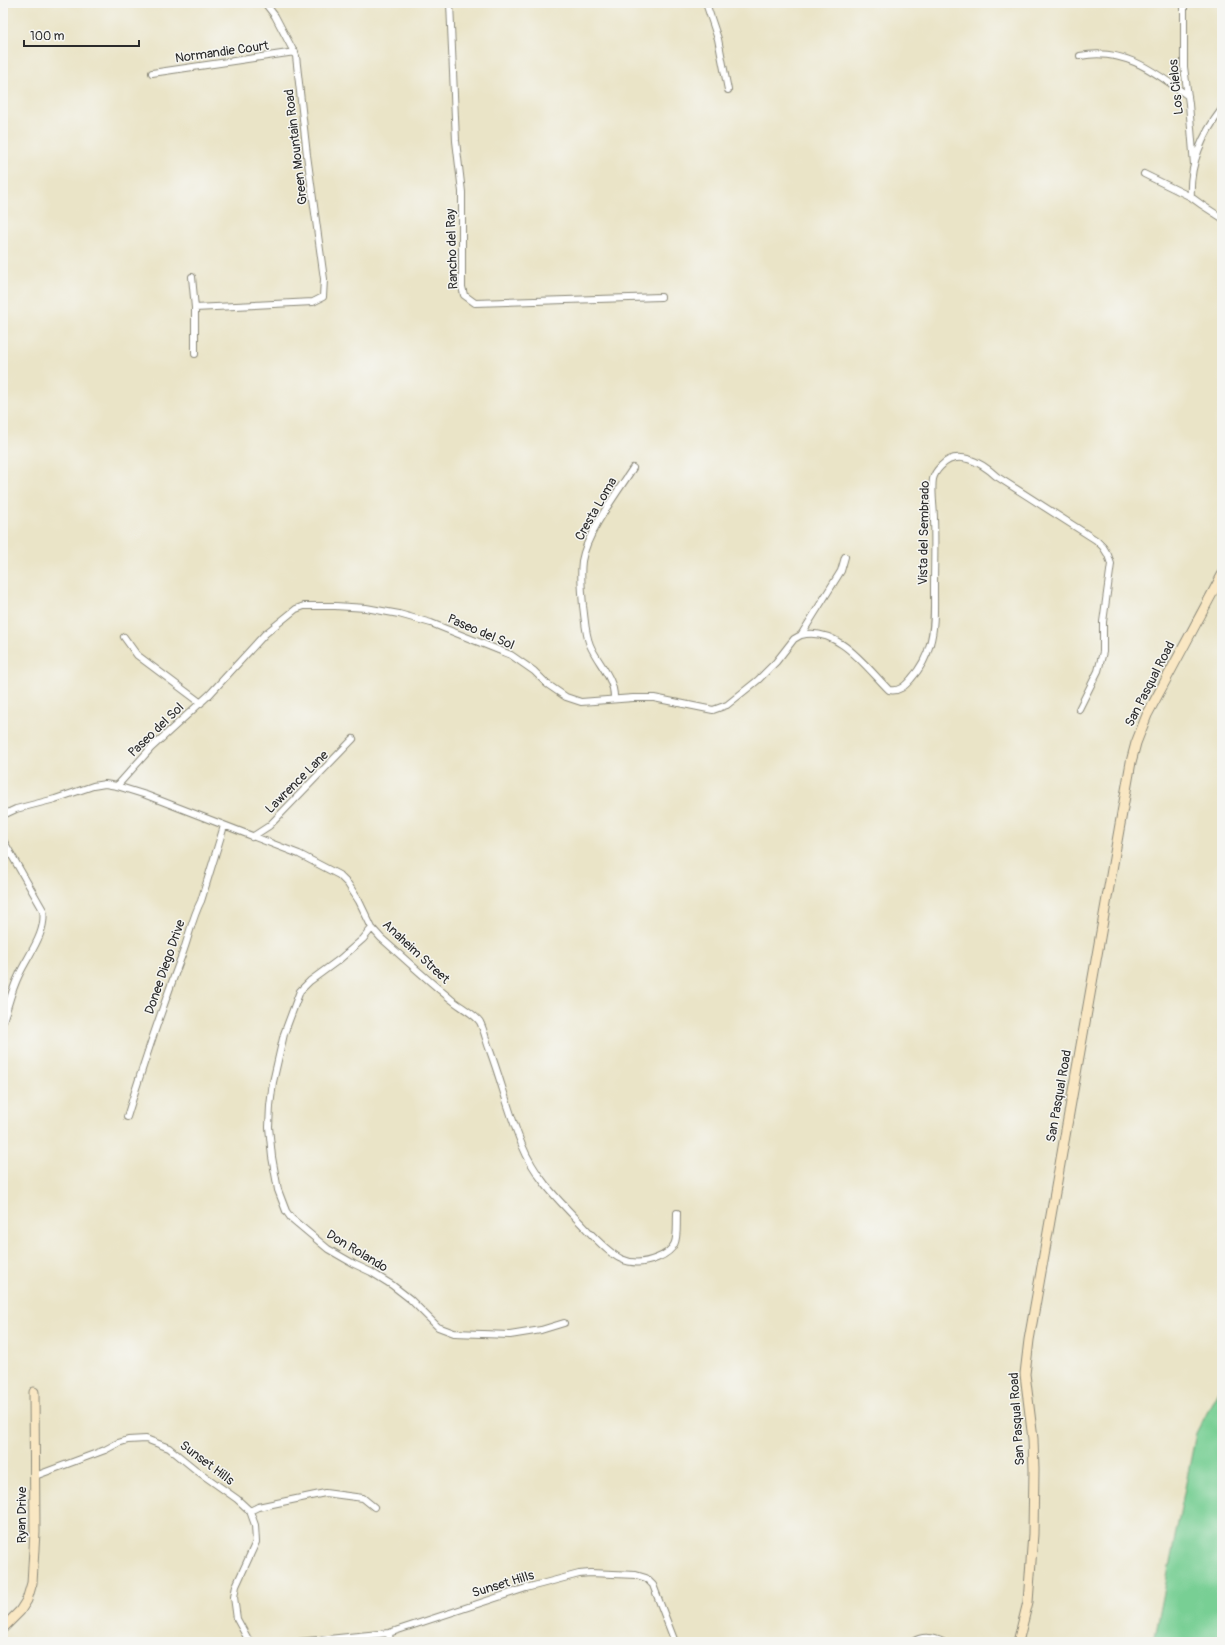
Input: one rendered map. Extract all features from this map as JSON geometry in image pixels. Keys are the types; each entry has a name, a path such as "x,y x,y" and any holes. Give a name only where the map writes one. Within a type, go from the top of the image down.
{"main road":[{"name":"San Pasqual Road","path":"1018,1642 1028,1602 1033,1534 1034,1470 1025,1374 1029,1340 1131,762 1136,743 1147,715 1222,575"},
{"name":"Ryan Drive","path":"3,1628 20,1611 28,1600 32,1583 36,1532 34,1392"}],"street":[{"name":"Green Mountain Road","path":"195,308 313,302 323,296 324,279 307,155 296,56 275,16 265,3"},
{"name":"Rancho del Ray","path":"450,3 456,141 462,192 462,287 464,295 475,303 662,297"},
{"path":"706,3 718,39 728,90"},
{"name":"Los Cielos","path":"1184,8 1184,67 1194,165"},
{"name":"Normandie Court","path":"152,73 294,52"},
{"path":"1080,56 1100,54 1133,61 1154,71 1188,96"},
{"path":"1191,197 1190,182 1194,165 1202,143 1222,108"},
{"path":"1144,174 1191,197 1222,218"},
{"path":"192,277 195,308 195,354"},
{"name":"Vista del Sembrado","path":"801,636 809,633 819,634 839,642 848,648 889,690 893,691 902,689 923,663 930,644 934,623 933,480 938,468 946,460 955,457 966,458 984,466 996,476 1096,540 1104,547 1108,555 1111,564 1103,622 1103,652 1098,671 1078,709"},
{"name":"Cresta Loma","path":"614,699 612,682 596,658 589,644 586,632 581,586 582,561 588,539 633,468"},
{"name":"Paseo del Sol","path":"117,786 152,748 201,703 265,634 296,609 304,606 366,608 399,614 431,623 511,655 534,671 547,684 566,696 581,702 654,698 713,710 727,705 758,680 776,662 794,639 801,636 841,571 845,557"},
{"path":"124,637 137,655 201,703"},
{"name":"Lawrence Lane","path":"252,837 269,826 353,739"},
{"name":"Anaheim Street","path":"3,815 16,809 55,799 93,786 105,784 117,786 146,795 299,854 339,876 348,884 359,901 372,928 381,938 439,989 480,1021 500,1077 508,1107 519,1138 531,1164 542,1182 602,1246 620,1259 627,1262 636,1263 653,1260 668,1253 676,1242 677,1213"},
{"name":"Donee Diego Drive","path":"127,1116 166,996 183,953 195,911 201,900 224,826"},
{"path":"3,840 43,910 45,919 34,946 18,975 3,1022"},
{"name":"Don Rolando","path":"372,928 363,939 340,959 310,980 300,991 284,1034 270,1106 269,1127 272,1157 278,1190 286,1211 291,1218 328,1249 392,1285 410,1299 438,1327 454,1333 510,1335 541,1330 564,1323"},
{"name":"Sunset Hills","path":"35,1476 105,1450 118,1443 128,1440 146,1439 169,1448 196,1470 237,1499 250,1511"},
{"path":"253,1642 249,1641 237,1619 234,1597 236,1586 256,1542 255,1525 250,1511 258,1507 325,1493 363,1498 374,1507"},
{"name":"Sunset Hills","path":"298,1642 389,1633 526,1588 579,1574 590,1573 646,1578 653,1585 675,1642"},
{"path":"389,1633 390,1642"},
{"path":"912,1642 923,1638 938,1639 943,1642"}],"green space":[{"path":"1222,1383 1222,1642 1154,1642 1196,1433"}]}
